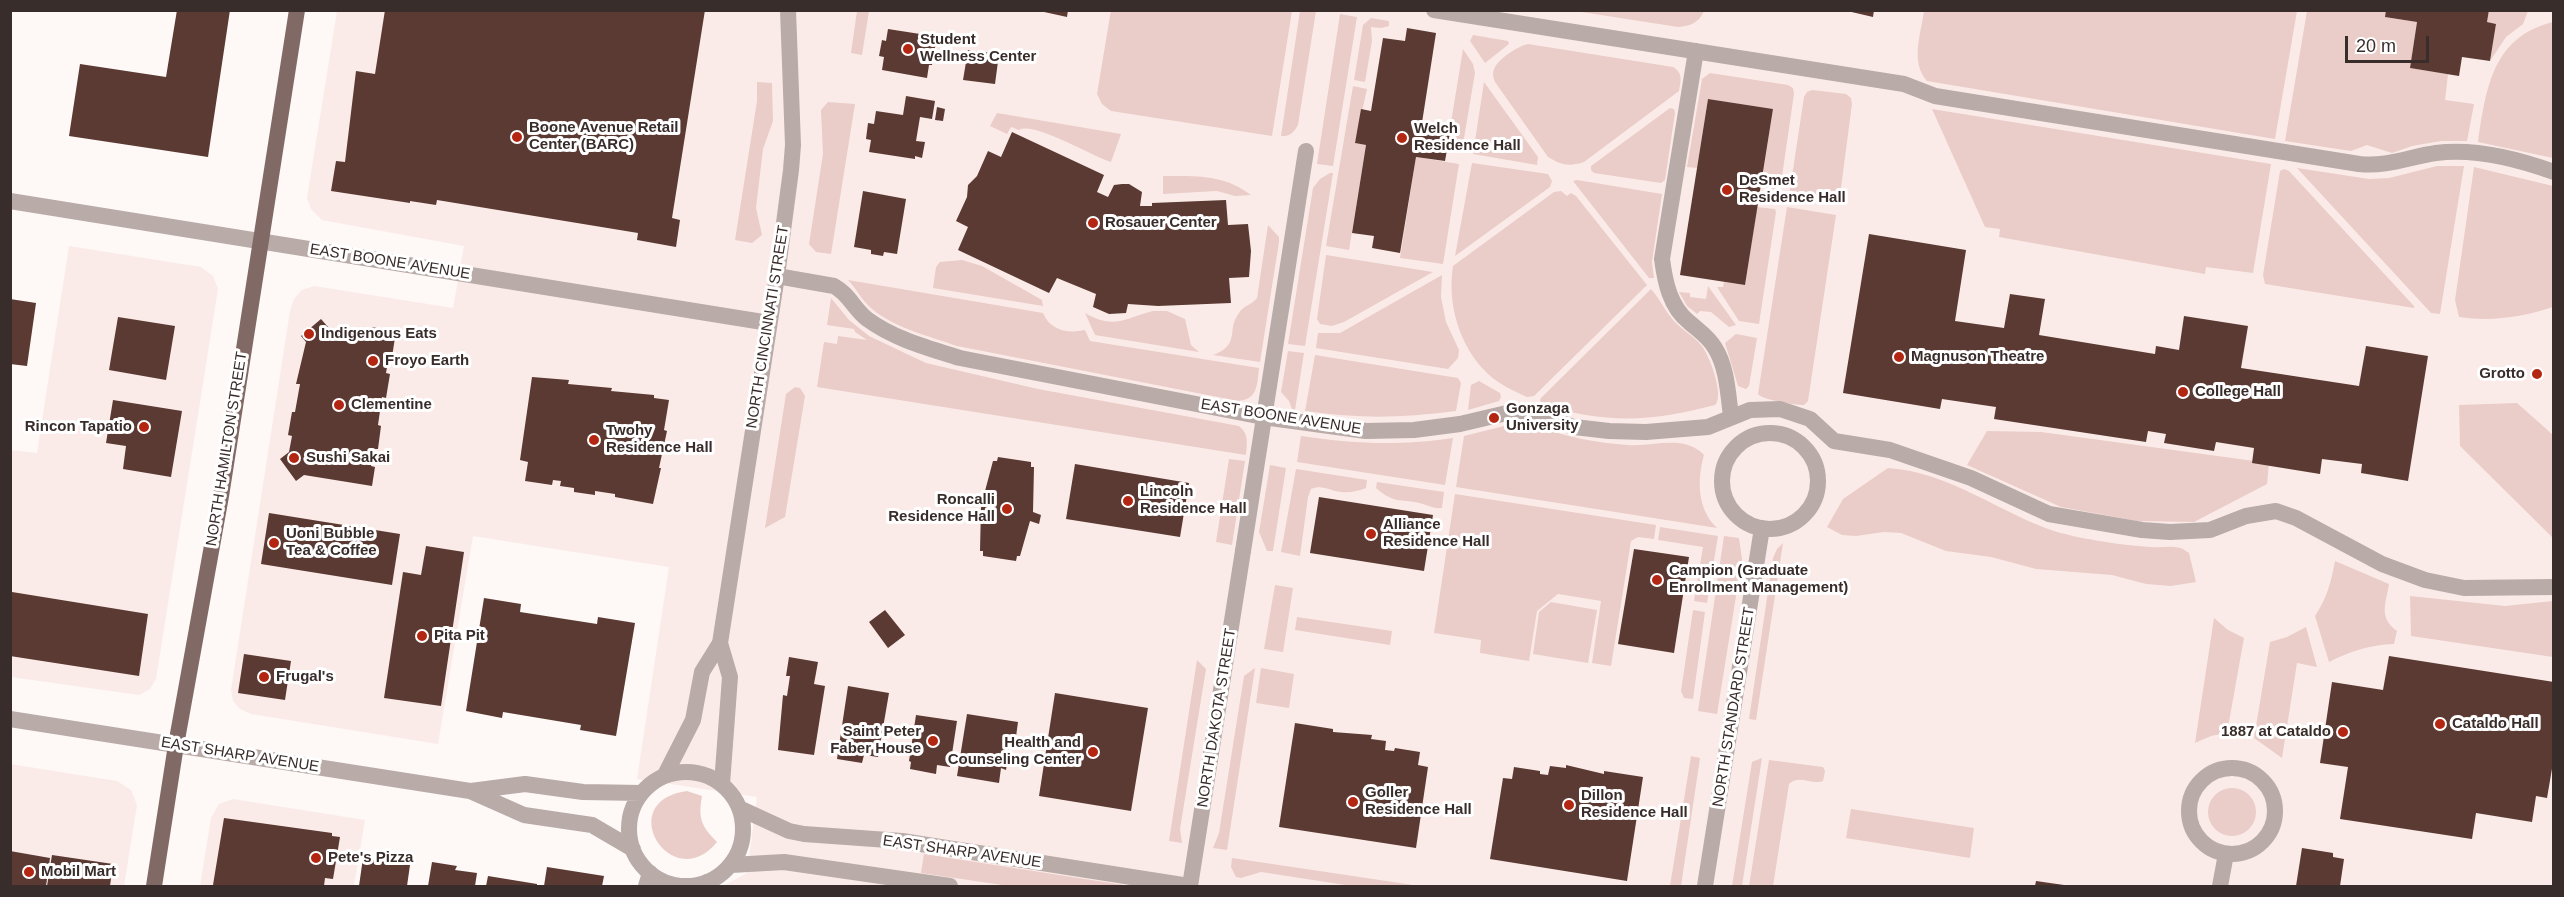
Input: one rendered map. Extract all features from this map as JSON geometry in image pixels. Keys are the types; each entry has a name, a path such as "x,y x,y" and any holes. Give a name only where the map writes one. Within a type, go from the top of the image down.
{"main road":[{"name":"NORTH HAMILTON STREET","path":"154,886 176,745 221,496 297,10"}],"street":[{"name":"NORTH CINCINNATI STREET","path":"665,775 693,720 702,672 720,643 777,276 793,145 788,10"},
{"path":"1445,11 1904,84 1935,96 2359,164 2389,165 2414,157 2439,153 2471,153 2553,172"},
{"path":"1696,51 1662,259 1665,281 1676,309 1687,321 1707,336 1716,349 1724,371 1731,416"},
{"name":"NORTH DAKOTA STREET","path":"1190,886 1306,151"},
{"name":"EAST BOONE AVENUE","path":"10,201 769,323"},
{"name":"EAST BOONE AVENUE","path":"777,276 834,286 843,290 866,318 878,326 911,342 960,358 1263,417 1340,428 1414,430 1460,424 1511,412 1522,412 1574,427 1646,432 1708,427 1750,410 1780,409 1810,419 1834,441 1890,450 1971,478 2049,514 2142,531 2170,532 2210,530 2246,516 2277,511 2296,518 2382,564 2425,580 2464,588 2553,586"},
{"path":"1766,433 1782,434 1796,441 1808,452 1815,467 1818,483 1814,499 1806,512 1793,523 1778,528 1762,528 1747,523 1735,514 1726,501 1722,486 1723,471 1728,457 1738,445 1751,437 1766,433"},
{"name":"NORTH STANDARD STREET","path":"1706,886 1762,528"},
{"name":"NORTH CINCINNATI STREET","path":"720,643 730,677 722,784"},
{"name":"EAST SHARP AVENUE","path":"10,719 470,791 524,815 592,825 633,849"},
{"path":"2238,767 2251,772 2266,784 2275,803 2275,817 2271,830 2263,841 2252,849 2226,854 2213,850 2193,831 2188,805 2192,791 2200,780 2211,772 2238,767"},
{"path":"680,772 694,772 722,784 732,795 739,808 743,823 738,852 731,865 705,884 677,885 648,880 629,835 629,820 633,806 641,793 665,775 680,772"},
{"name":"EAST SHARP AVENUE","path":"470,791 525,784 583,792 641,793"},
{"name":"EAST SHARP AVENUE","path":"739,808 789,831 804,834 902,841 1190,886"},
{"path":"2220,886 2226,854"},
{"path":"731,865 784,862 950,886"}],"shaded area":[{"path":"1111,10 1292,11 1272,136 1111,111 1102,104 1097,94"},
{"path":"1704,10 1694,23 1678,27 1575,11"},
{"name":"Gonzaga University","path":"337,11 2553,11 2553,886 723,886 747,873 757,797 637,779 669,567 473,536 438,744 251,714 240,709 233,701 231,690 290,311 294,299 302,290 314,286 453,308 464,246 322,220 311,209 307,198"},
{"path":"857,11 869,11 862,55 851,53"},
{"path":"1300,11 1316,11 1298,125 1287,136 1281,136"},
{"path":"1924,11 2297,11 2275,139 1927,81 1919,65 1918,57"},
{"path":"2307,11 2386,11 2385,17 2417,22 2410,68 2448,74 2445,100 2474,104 2467,141 2441,141 2412,146 2392,153 2367,145 2351,151 2285,141"},
{"path":"2489,11 2528,11 2523,24 2506,37 2490,61 2496,24 2487,22"},
{"path":"1340,14 1357,17 1333,166 1317,164"},
{"path":"1371,18 1389,21 1389,26 1371,27 1372,41 1365,82 1354,80 1363,25"},
{"path":"2553,22 2553,158 2478,142 2489,85 2505,53 2517,40 2533,29"},
{"path":"1473,35 1508,41 1509,44 1485,63 1470,41"},
{"path":"1528,44 1673,67 1680,74 1679,91 1584,162 1569,165 1561,163 1548,157 1495,82 1493,73 1497,64 1514,50"},
{"path":"1463,49 1473,64 1475,73 1462,150 1447,147"},
{"path":"1710,73 1788,85 1793,88 1780,190 1761,187 1773,109 1708,99 1697,168 1687,167 1702,79"},
{"path":"757,82 772,83 773,121 763,149 756,208 762,235 752,243 735,240 757,101"},
{"path":"1484,82 1538,157 1537,165 1473,154"},
{"path":"1353,86 1367,89 1355,143 1366,145 1349,250 1326,246"},
{"path":"1812,90 1846,94 1851,98 1839,203 1789,196 1804,97"},
{"path":"828,102 855,104 831,254 816,252 809,244 823,154 821,110"},
{"path":"1670,108 1674,109 1675,113 1665,180 1661,183 1594,173 1591,170 1591,166"},
{"path":"1932,109 2271,164 2253,273 2206,267 2205,274 1999,237 2000,229 1985,227"},
{"path":"997,113 1121,134 1111,162 1037,130 1019,130 1011,127 1007,134 990,126"},
{"path":"1416,157 1459,164 1443,264 1400,258"},
{"path":"1472,163 1548,174 1552,181 1550,187 1455,256"},
{"path":"2437,166 2464,166 2440,314 2431,313 2297,168 2369,179 2389,178"},
{"path":"2474,167 2553,186 2553,307 2507,318 2459,317 2455,300"},
{"path":"2284,169 2289,171 2414,308 2265,284 2263,275 2280,171"},
{"path":"1333,173 1305,346 1288,344 1313,188 1320,179"},
{"path":"1163,176 1198,176 1220,180 1241,188 1251,195 1235,196 1217,191 1163,194"},
{"path":"1573,181 1662,194 1652,262 1654,278 1649,278"},
{"path":"1561,191 1567,196 1571,193 1576,196 1647,285 1534,396 1527,397 1491,377 1469,350 1462,337 1454,309 1453,266 1554,192"},
{"path":"1757,207 1775,209 1776,212 1759,324 1739,321 1717,287 1723,287 1724,282 1745,285"},
{"path":"1787,207 1836,215 1808,401 1804,405 1772,400 1758,394"},
{"path":"1268,225 1279,237 1279,242 1260,362 1213,355 1227,347 1232,337 1235,319 1243,308 1257,298"},
{"path":"69,246 201,267 213,276 218,289 156,679 150,689 139,695 11,677 10,450 37,453"},
{"path":"1326,255 1433,272 1344,322 1332,326 1320,324 1317,319"},
{"path":"962,260 982,266 1042,300 1043,306 933,288 936,267 940,262"},
{"path":"1442,275 1441,297 1446,322 1459,350 1458,358 1448,369 1316,348 1318,333 1340,333"},
{"path":"848,280 1043,313 1055,327 1066,331 1085,330 1090,341 1259,368 1257,385 1253,394 1245,400 1238,401 957,346 913,331 881,316 868,306"},
{"path":"1708,286 1736,325 1729,327 1711,312 1700,311 1697,314 1687,306 1679,292 1690,293 1690,297 1706,299"},
{"path":"1651,289 1673,320 1704,350 1717,384 1718,400 1715,405 1670,415 1607,418 1541,404 1540,399"},
{"path":"831,298 849,320 869,336 926,363 1038,389 1239,426 1246,436 1246,455 817,387 824,342 837,344 838,336 867,340 854,329 827,325"},
{"path":"1153,311 1167,311 1185,319 1191,345 1199,352 1095,335 1085,313 1112,322"},
{"path":"1736,334 1757,338 1749,386 1746,389 1738,386 1725,343"},
{"path":"1288,351 1304,353 1295,410 1281,392"},
{"path":"1315,355 1458,378 1461,383 1456,411 1381,417 1305,411"},
{"path":"1479,381 1500,393 1501,397 1499,401 1468,410 1471,385"},
{"path":"795,387 800,388 805,396 785,517 765,528 786,394"},
{"path":"2517,403 2553,435 2553,538 2460,446 2459,405"},
{"path":"1508,425 1536,428 1605,443 1638,445 1678,443 1696,449 1704,455 1700,474 1702,503 1710,520 1717,528 1456,487 1464,436"},
{"path":"1987,431 2041,432 2269,463 2267,484 2194,522 2137,521 2061,507 1967,465"},
{"path":"1301,436 1377,443 1453,438 1445,485 1297,462"},
{"path":"1229,459 1245,461 1232,545 1216,542"},
{"path":"1270,465 1286,468 1273,551 1267,551 1259,532"},
{"path":"1888,468 1932,477 2057,532 2117,544 2183,549 2189,553 2196,582 2171,586 2146,584 2112,575 2036,569 1991,557 1946,551 1901,533 1842,535 1827,527 1843,499"},
{"path":"1296,469 1367,480 1366,488 1348,492 1319,487 1311,489 1300,556 1281,552"},
{"path":"1377,482 1444,492 1442,508 1388,497 1376,488"},
{"path":"1455,494 1656,525 1654,539 1638,537 1631,541 1611,666 1592,663 1601,601 1558,594 1537,611 1529,661 1480,653 1481,640 1434,633"},
{"path":"1660,527 1718,536 1707,603 1694,601 1703,547 1658,540"},
{"path":"1724,536 1739,538 1742,559 1717,714 1698,711"},
{"path":"1783,543 1756,720 1749,719 1773,558"},
{"path":"2335,561 2389,584 2385,615 2387,621 2397,631 2394,644 2360,649 2329,662 2315,616 2328,590"},
{"path":"1275,585 1293,588 1283,652 1264,649"},
{"path":"2410,596 2505,606 2553,601 2553,657 2411,636"},
{"path":"1551,602 1597,610 1588,663 1533,654 1539,612"},
{"path":"1693,610 1705,612 1693,699 1684,698 1681,691"},
{"path":"1297,617 1392,631 1390,645 1295,630"},
{"path":"2214,618 2228,630 2244,638 2227,733 2211,736 2195,743"},
{"path":"2306,627 2317,667 2297,663 2282,758 2254,738 2270,642 2287,637"},
{"path":"1197,660 1206,669 1180,829 1182,843 1169,841"},
{"path":"1255,668 1227,850 1213,848 1219,833 1244,676"},
{"path":"1261,668 1294,674 1289,708 1256,703"},
{"path":"1691,756 1700,758 1681,886 1670,886"},
{"path":"1762,758 1742,886 1732,886 1752,762"},
{"path":"1769,760 1823,767 1825,771 1823,781 1797,780 1789,784 1773,886 1749,886"},
{"path":"10,764 117,781 131,790 137,805 124,886 11,886"},
{"path":"2227,788 2237,788 2249,795 2256,807 2256,817 2249,829 2237,836 2227,836 2212,825 2208,817 2208,807 2219,792"},
{"path":"687,791 702,796 700,810 702,821 717,842 700,856 683,859 668,853 657,841 652,826 654,811 665,798"},
{"path":"233,799 365,820 354,886 200,886 211,818 219,804"},
{"path":"1851,809 1974,828 1970,858 1846,838"},
{"path":"924,854 1130,886 1009,886 921,873"},
{"path":"1232,858 1420,886 1352,886 1261,872 1241,878 1236,877 1231,867"}],"building":[{"path":"177,10 230,10 208,157 69,136 80,64 166,77"},
{"name":"Boone Avenue Retail Center (BARC)","path":"385,10 705,10 672,218 680,220 676,247 637,240 638,233 437,200 436,205 410,201 410,203 331,191 336,161 345,162 356,71 375,74"},
{"path":"1035,10 1068,10 1067,17"},
{"path":"1843,10 1874,10 1873,17"},
{"path":"2386,10 2489,10 2487,22 2496,24 2490,61 2462,57 2459,76 2410,68 2417,22 2385,17"},
{"name":"Welch Residence Hall","path":"1407,28 1436,33 1421,129 1450,133 1445,161 1416,157 1400,253 1372,248 1374,236 1352,233 1366,145 1355,143 1361,109 1371,111 1383,38 1405,41"},
{"name":"Student Wellness Center","path":"888,29 933,36 932,41 936,42 927,78 882,70 884,57 879,56 882,40 886,41"},
{"path":"968,50 999,54 995,84 963,80"},
{"path":"906,96 935,101 932,119 920,117 916,141 925,142 922,158 869,152 871,140 866,139 868,123 874,124 876,111 903,115"},
{"name":"DeSmet Residence Hall","path":"1708,99 1773,109 1745,285 1680,275"},
{"path":"937,107 945,109 943,121 935,120"},
{"name":"Rosauer Center","path":"1012,132 1104,175 1097,192 1108,197 1114,185 1129,184 1142,192 1140,206 1152,206 1152,203 1226,200 1228,225 1248,224 1251,251 1249,277 1229,278 1231,303 1158,306 1128,304 1126,313 1109,314 1093,307 1096,294 1057,278 1049,293 958,250 968,227 956,221 967,197 968,185 977,176 988,151 1001,157"},
{"path":"863,191 906,199 897,254 884,252 883,256 871,254 871,250 854,247"},
{"name":"College Hall","path":"1869,234 1966,250 1955,321 2004,328 2010,294 2045,299 2039,335 2155,354 2156,346 2179,350 2184,316 2248,326 2241,368 2359,386 2366,346 2428,356 2408,481 2361,473 2362,464 2322,459 2320,474 2252,463 2254,448 2216,442 2214,451 2164,443 2166,434 2148,431 2146,442 1994,419 1996,407 1942,399 1940,409 1843,393"},
{"path":"10,299 36,303 27,366 10,364"},
{"path":"118,317 175,326 166,380 109,370"},
{"name":"Clementine","path":"321,319 328,327 370,334 371,327 396,331 392,357 389,356 386,373 390,374 386,398 382,397 378,425 381,426 378,449 374,449 371,466 375,467 372,486 304,475 296,481 280,459 289,452 292,436 288,435 292,412 295,412 300,384 296,384 306,342 301,336"},
{"name":"Twohy Residence Hall","path":"532,377 569,380 568,384 612,388 611,391 654,395 654,398 669,400 664,430 667,431 653,504 615,497 615,494 595,491 595,495 574,492 574,488 560,486 561,481 553,480 552,485 525,481 528,462 520,460"},
{"name":"Rincon Tapatio","path":"113,400 182,411 171,477 123,469 126,446 106,443"},
{"name":"Roncalli Residence Hall","path":"998,457 1031,462 1031,467 1034,467 1033,512 1041,515 1039,524 1030,521 1020,556 1017,556 1016,561 983,556 983,551 980,551 981,506 993,461 997,461"},
{"name":"Lincoln Residence Hall","path":"1075,464 1189,483 1180,537 1066,519"},
{"name":"Alliance Residence Hall","path":"1319,497 1433,515 1424,571 1310,553"},
{"path":"269,513 400,534 392,585 261,564"},
{"name":"Pita Pit","path":"426,546 464,552 441,706 384,698 403,572 421,575"},
{"name":"Campion (Graduate Enrollment Management)","path":"1634,549 1689,557 1674,653 1618,644"},
{"path":"12,592 148,614 139,676 10,656"},
{"path":"484,598 521,604 520,612 597,624 598,617 635,623 616,736 580,730 581,725 503,712 502,718 466,711"},
{"path":"885,610 905,635 888,648 869,622"},
{"name":"Frugal's","path":"244,654 291,661 285,700 238,693"},
{"name":"Cataldo Hall","path":"2389,656 2554,682 2554,757 2547,798 2536,796 2532,822 2476,813 2472,839 2340,819 2348,767 2320,763 2332,682 2383,690"},
{"path":"789,657 818,662 814,684 825,686 814,755 778,750 783,695 787,696 790,676 786,676"},
{"path":"848,686 889,693 878,757 864,755 862,763 837,759"},
{"name":"Health and Counseling Center","path":"1055,693 1148,708 1131,811 1039,796"},
{"path":"967,714 1018,722 1015,744 1010,743 1006,770 1001,768 999,783 957,776"},
{"name":"Saint Peter Faber House","path":"916,715 957,721 950,767 937,765 936,774 910,769 911,762 909,761"},
{"name":"Goller Residence Hall","path":"1295,723 1333,729 1333,732 1372,735 1371,739 1386,741 1385,750 1394,751 1395,748 1420,752 1418,765 1428,767 1416,848 1279,827"},
{"name":"Dillon Residence Hall","path":"1566,765 1604,774 1604,771 1643,777 1627,881 1490,859 1503,778 1512,779 1514,767 1540,771 1540,774 1548,775 1550,766 1566,768"},
{"path":"224,818 332,833 332,836 340,837 333,879 325,878 324,886 213,885"},
{"path":"2302,848 2333,853 2333,857 2344,859 2340,886 2296,886"},
{"name":"Mobil Mart","path":"10,851 50,858 46,886 10,886"},
{"path":"52,855 113,864 110,886 47,886"},
{"path":"363,858 410,865 407,886 359,886"},
{"path":"432,862 457,866 455,870 477,873 475,886 428,886"},
{"path":"547,867 604,876 602,886 544,886"},
{"path":"488,876 537,884 537,886 486,886"},
{"path":"2036,881 2064,885 2064,886 2035,886"}],"place":[{"name":"Student Wellness Center","path":"908,49"},
{"name":"Boone Avenue Retail Center (BARC)","path":"517,137"},
{"name":"Welch Residence Hall","path":"1402,138"},
{"name":"DeSmet Residence Hall","path":"1727,190"},
{"name":"Rosauer Center","path":"1093,223"},
{"name":"Indigenous Eats","path":"309,334"},
{"name":"Magnuson Theatre","path":"1899,357"},
{"name":"Froyo Earth","path":"373,361"},
{"name":"Grotto","path":"2537,374"},
{"name":"College Hall","path":"2183,392"},
{"name":"Clementine","path":"339,405"},
{"name":"Gonzaga University","path":"1494,418"},
{"name":"Rincon Tapatio","path":"144,427"},
{"name":"Twohy Residence Hall","path":"594,440"},
{"name":"Sushi Sakai","path":"294,458"},
{"name":"Lincoln Residence Hall","path":"1128,501"},
{"name":"Roncalli Residence Hall","path":"1007,509"},
{"name":"Alliance Residence Hall","path":"1371,534"},
{"name":"Uoni Bubble Tea & Coffee","path":"274,543"},
{"name":"Campion (Graduate Enrollment Management)","path":"1657,580"},
{"name":"Pita Pit","path":"422,636"},
{"name":"Frugal's","path":"264,677"},
{"name":"Cataldo Hall","path":"2440,724"},
{"name":"1887 at Cataldo","path":"2343,732"},
{"name":"Saint Peter Faber House","path":"933,741"},
{"name":"Health and Counseling Center","path":"1093,752"},
{"name":"Goller Residence Hall","path":"1353,802"},
{"name":"Dillon Residence Hall","path":"1569,805"},
{"name":"Pete's Pizza","path":"316,858"},
{"name":"Mobil Mart","path":"29,872"}]}
